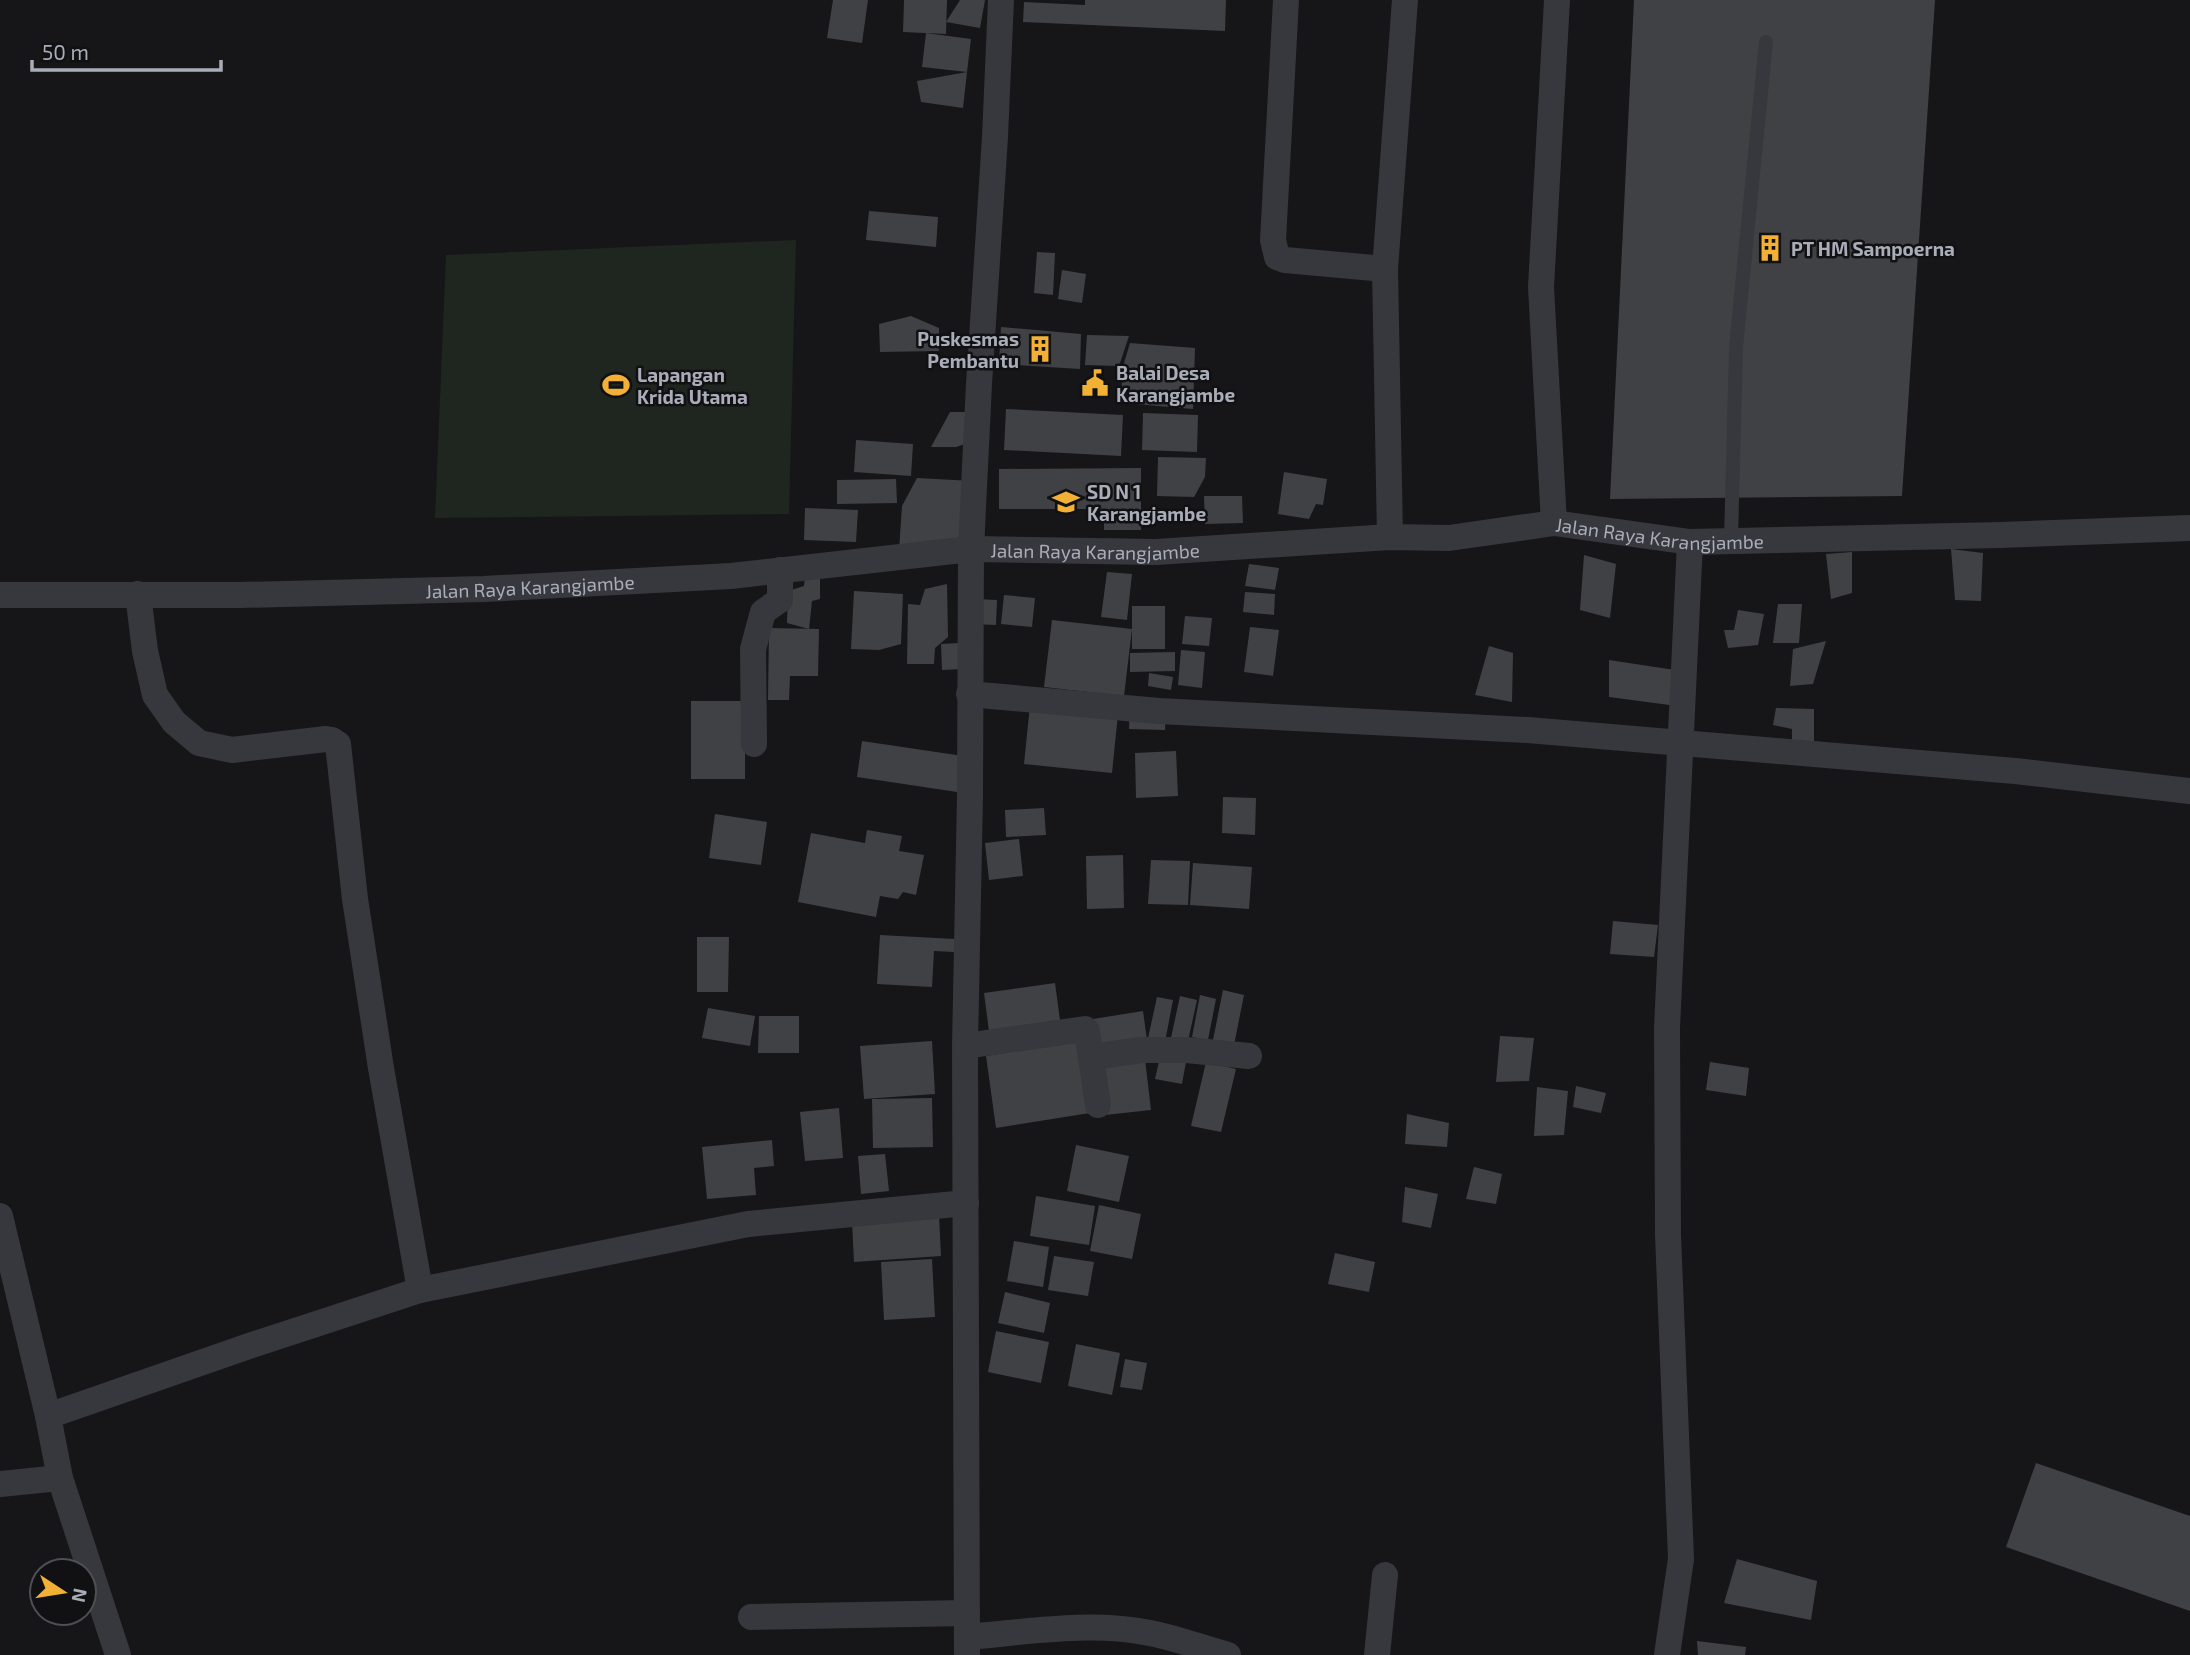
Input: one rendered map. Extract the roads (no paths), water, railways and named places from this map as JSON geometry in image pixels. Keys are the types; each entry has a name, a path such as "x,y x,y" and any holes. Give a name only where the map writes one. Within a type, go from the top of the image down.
{"street":[{"path":"967,1635 965,1046 971,550 1001,0"},
{"path":"1286,0 1274,251 1277,257 1285,260 1385,269"},
{"path":"1390,537 1385,269 1405,0"},
{"path":"1554,523 1541,287 1557,0"},
{"name":"Jalan Raya Karangjambe","path":"0,595 240,595 484,589 731,576 971,550 1156,552 1390,537 1449,538 1554,523 1690,541 2190,528"},
{"path":"1667,1655 1681,1559 1668,1236 1667,1028 1690,541"},
{"path":"754,744 753,649 763,612 780,600 780,570"},
{"path":"138,594 145,651 155,695 174,722 199,743 232,750 326,739 338,744 355,899 420,1290"},
{"path":"970,694 1159,711 1528,730 1682,742 2015,771 2190,791"},
{"path":"965,1046 1085,1029 1098,1105"},
{"path":"1091,1057 1153,1050 1249,1056"},
{"path":"48,1416 420,1290 748,1224 966,1203"},
{"path":"0,1216 48,1416 60,1478 118,1655"},
{"path":"0,1484 60,1478"},
{"path":"1377,1655 1385,1575"},
{"path":"751,1617 967,1635 1072,1628 1112,1629 1151,1633 1228,1655"}],"lane":[{"path":"1731,540 1736,347 1766,42"}],"place":[{"name":"PT HM Sampoerna","path":"1770,248"},
{"name":"Puskesmas Pembantu","path":"1040,349"},
{"name":"Balai Desa Karangjambe","path":"1095,383"},
{"name":"Lapangan Krida Utama","path":"616,385"},
{"name":"SD N 1 Karangjambe","path":"1066,502"}]}
